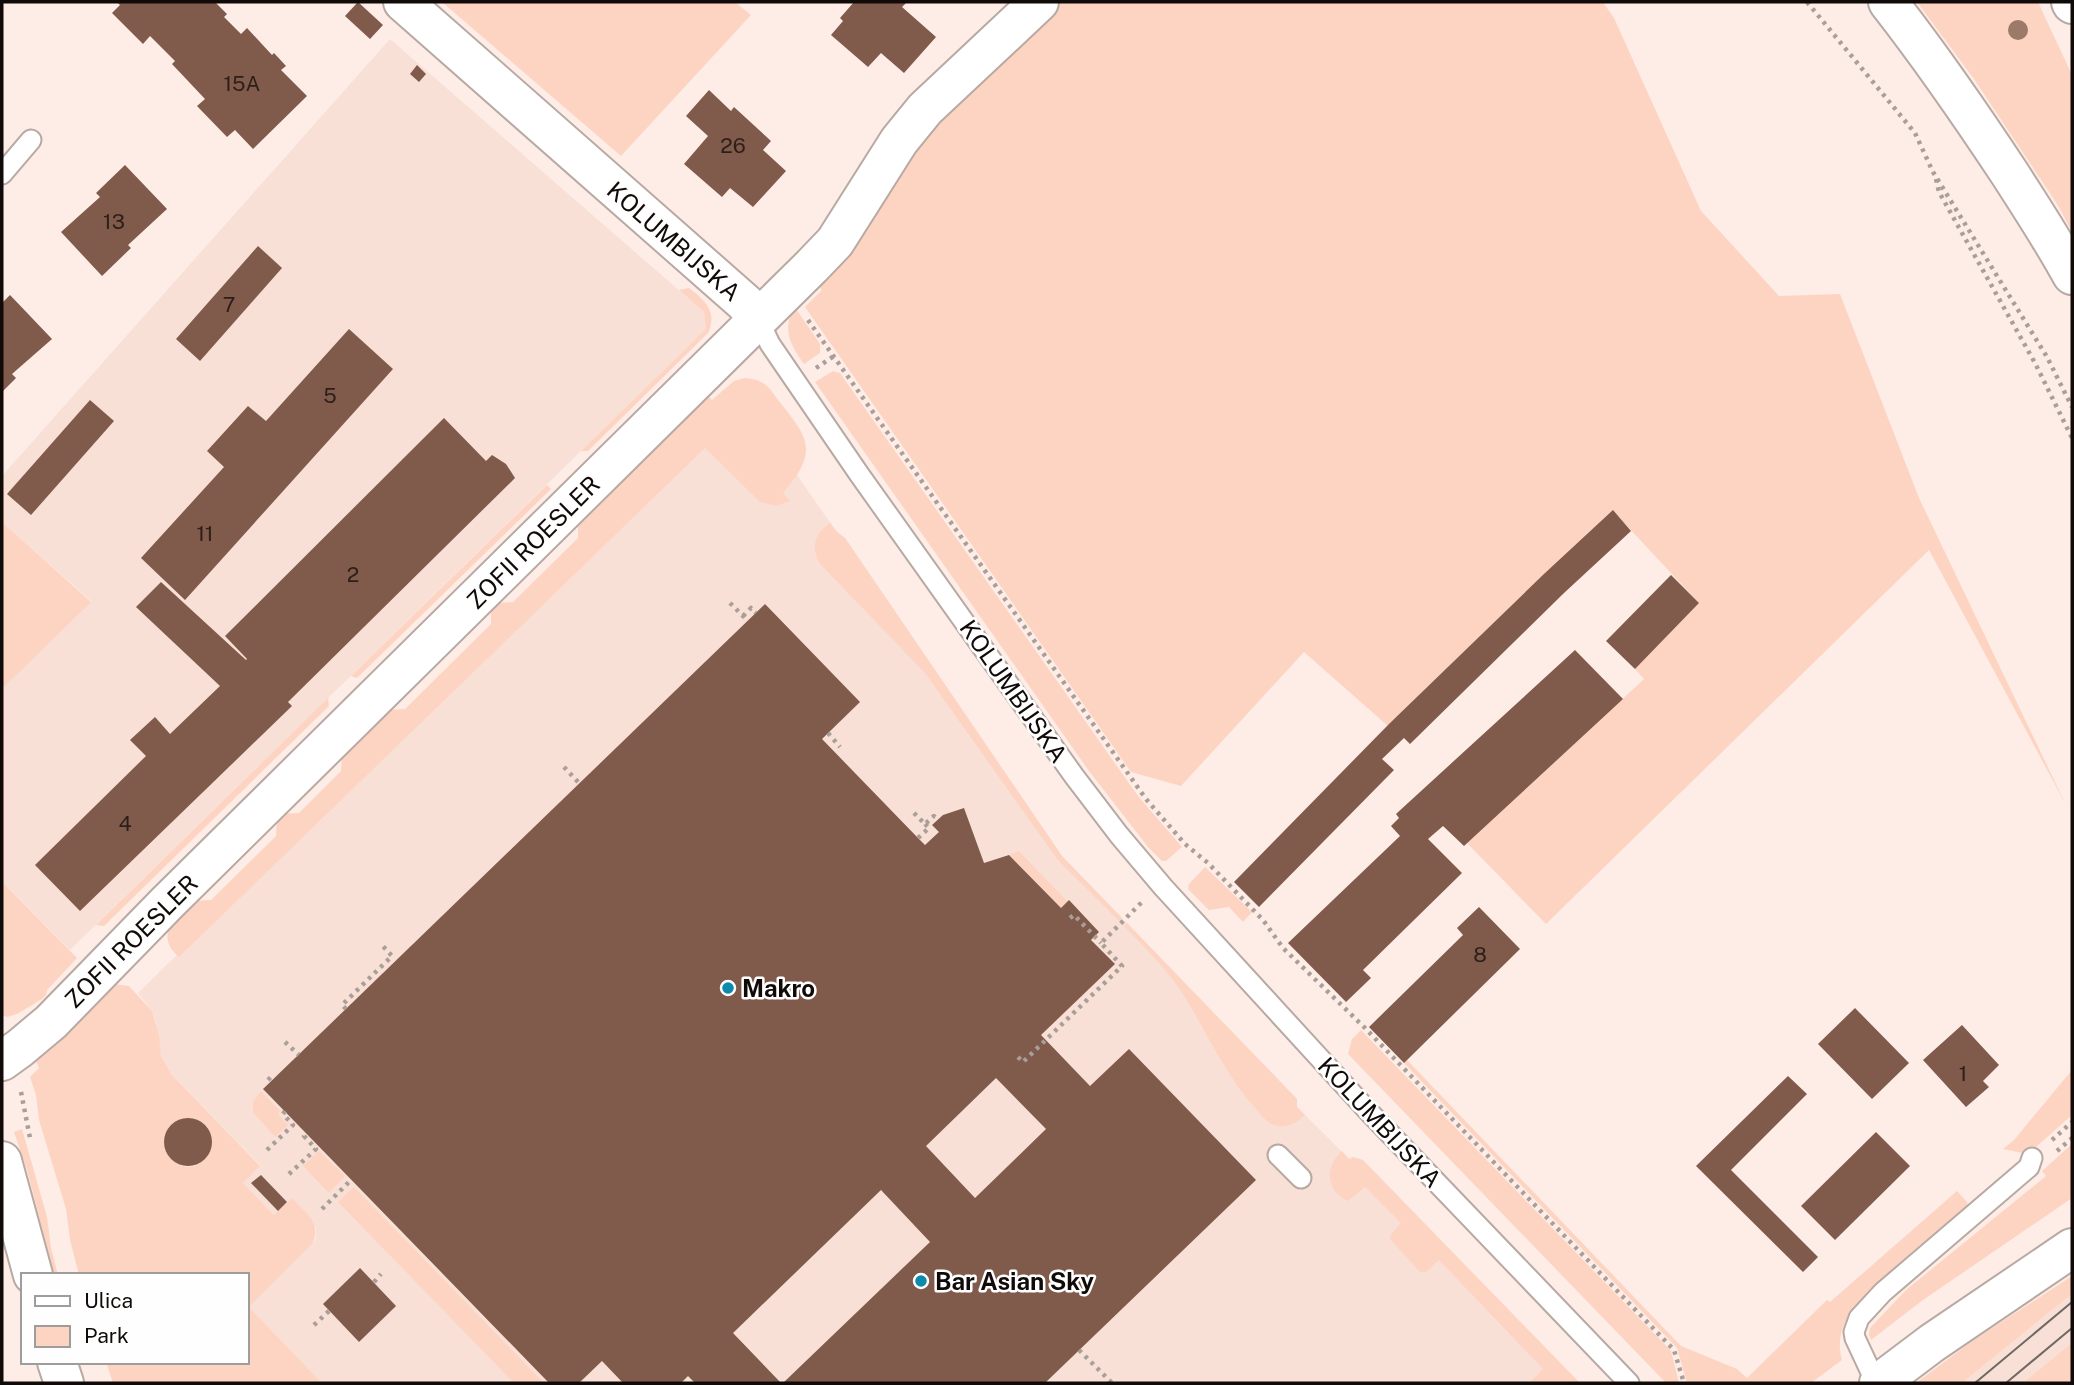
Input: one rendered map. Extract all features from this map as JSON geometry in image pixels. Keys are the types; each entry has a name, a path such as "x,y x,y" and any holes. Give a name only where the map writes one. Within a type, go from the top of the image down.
{"main road":[{"name":"KOLUMBIJSKA","path":"403,2 729,289 758,319"},
{"name":"ZOFII ROESLER","path":"2,1060 51,1022 835,243 900,141 925,109 1039,2"},
{"path":"1888,2 1980,128 2072,275"},
{"path":"2,1160 32,1273"},
{"path":"1878,1383 2072,1248"},
{"path":"58,1364 64,1383"}],"lane":[{"path":"2,174 31,140"},
{"name":"KOLUMBIJSKA","path":"758,319 770,344 859,474 1119,835 1163,887 1369,1112 1629,1383"},
{"path":"1278,1155 1301,1178"},
{"path":"1878,1383 1855,1338 1854,1332 1859,1318 1883,1292 2029,1167 2032,1158"}],"path":[{"path":"1807,2 1915,133 1933,172 2047,357 2072,407"},
{"path":"1933,172 1939,192 2035,363 2072,438"},
{"path":"787,291 1146,799 1185,844 1208,863 1263,920 1283,948 1364,1027 1674,1350 1684,1383"},
{"path":"730,603 748,621"},
{"path":"743,616 751,608 756,613"},
{"path":"828,733 841,747"},
{"path":"564,768 579,783"},
{"path":"914,813 929,828 918,838"},
{"path":"925,824 933,816 938,820"},
{"path":"1101,943 1145,899"},
{"path":"1018,1058 1023,1062 1122,966 1083,928 1074,915 1070,918"},
{"path":"346,1009 342,1005 394,958 380,943"},
{"path":"285,1042 299,1055"},
{"path":"267,1150 293,1125 283,1114 285,1111"},
{"path":"289,1174 316,1149 304,1136 306,1133"},
{"path":"322,1209 351,1180"},
{"path":"374,1282 382,1274"},
{"path":"314,1325 329,1311"},
{"path":"1079,1350 1112,1383"}],"shaded area":[{"path":"390,39 704,312 706,329 70,950 2,882 2,689 91,601 2,522 2,476"},
{"name":"Makro","path":"730,411 796,464 797,475 837,532 845,538 1062,856 1297,1099 1297,1107 1574,1383 322,1383 249,1307 312,1244 316,1238 316,1228 292,1198 274,1215 243,1183 260,1165 172,1075 161,1056 152,1011 138,993"},
{"path":"2072,1294 2072,1342 2023,1383 1962,1383"}],"green space":[{"path":"442,2 735,2 751,15 621,156"},
{"path":"1058,2 1603,2 1614,18 1701,211 1779,296 1840,294 1919,498 2065,803 1929,550 1546,924 1467,843 1644,679 1635,669 1699,603 1613,511 1388,726 1304,652 1181,786 1131,772 805,307 822,290 816,284 937,121"},
{"path":"1917,2 2038,2 2072,75 2072,232 2059,207 1974,79"},
{"path":"689,288 700,297 711,313 708,333 588,451 581,451 706,329 704,312 679,290"},
{"path":"794,306 820,344 820,353 804,364 789,337 790,314"},
{"path":"833,371 840,373 1138,796 1182,847 1166,861 1162,861 1148,847 1089,771 815,382"},
{"path":"745,378 759,381 770,389 804,439 806,450 803,463 783,493 790,501 776,506 760,502 705,448 179,957 168,942 168,935 174,921 186,907 192,901 211,900 276,836 279,814 299,813 341,771 342,752 385,710 405,709 491,624 493,603 513,602 578,538 578,519 705,393 712,400 734,381"},
{"path":"547,485 551,489 357,678 351,676"},
{"path":"2,522 91,602 2,689"},
{"path":"830,523 845,538 1062,856 1122,918 1119,921 1057,859 925,673 821,565 815,542 820,532"},
{"path":"328,698 329,706 104,926 96,925"},
{"path":"1019,851 1068,902 1061,908 1009,855"},
{"path":"1205,867 1252,912 1243,922 1229,907 1209,910 1188,889 1189,884"},
{"path":"2,882 77,958 42,999 7,1017 2,1015"},
{"path":"1127,923 1297,1099 1297,1107 1305,1115 1290,1125 1281,1126 1271,1124 1261,1115 1225,1067 1181,991 1161,965 1124,926"},
{"path":"113,984 129,986 152,1011 159,1035 161,1056 172,1075 260,1166 243,1183 274,1215 292,1198 314,1224 315,1237 312,1244 249,1307 322,1383 113,1383 107,1364 248,1364 248,1273 78,1273 66,1209 39,1120 36,1095 30,1077 39,1068 34,1057","holes":["182,1119 196,1120 206,1126 211,1145 208,1155 201,1162 192,1166 180,1165 170,1158 164,1144 166,1134 173,1125"]},
{"path":"1361,1030 1671,1351 1679,1383 1666,1383 1348,1054 1352,1039"},
{"path":"1407,1060 1681,1346 1737,1369 1747,1378 1827,1300 1830,1302 1957,1191 1967,1202 1969,1209 1915,1250 1855,1307 1842,1330 1842,1360 1811,1383 1687,1383 1677,1348 1404,1063"},
{"path":"2072,1070 2072,1115 2028,1154 2003,1149 2014,1140"},
{"path":"261,1091 280,1111 278,1114 288,1125 275,1137 253,1112 253,1102"},
{"path":"22,1129 47,1217 57,1273 53,1273 27,1170 14,1132"},
{"path":"2072,1144 2072,1198 1923,1300 1871,1340 1870,1328 1906,1290 2046,1176 2042,1171"},
{"path":"319,1151 345,1176 329,1193 303,1166"},
{"path":"1342,1151 1349,1159 1353,1157 1363,1160 1580,1383 1529,1383 1543,1369 1439,1260 1426,1272 1420,1272 1390,1239 1401,1223 1365,1187 1348,1201 1335,1192 1330,1171"},
{"path":"354,1187 544,1383 514,1383 338,1202"},
{"path":"2072,1276 2072,1294 1962,1383 1916,1383 1971,1342"},
{"path":"2072,1342 2072,1383 2023,1383 2070,1344"}],"building":[{"path":"117,2 215,2 227,14 224,17 241,34 247,28 272,55 274,53 286,66 281,70 307,96 253,149 235,130 227,137 197,106 205,99 172,64 175,61 150,36 143,44 112,13 120,5"},
{"path":"358,2 383,25 370,39 345,16"},
{"path":"854,2 907,2 902,7 936,37 904,73 881,53 868,67 831,35 843,21 840,18"},
{"path":"417,65 426,74 419,82 410,74"},
{"path":"709,90 731,111 734,107 771,141 763,150 786,171 753,207 730,188 722,197 684,164 708,136 686,116"},
{"path":"125,165 167,209 128,245 131,248 102,276 61,232 100,197 96,193"},
{"path":"258,246 282,268 200,361 176,339"},
{"path":"10,295 52,339 12,374 16,378 2,392 2,303"},
{"path":"349,329 393,369 185,600 141,558 224,467 207,451 248,406 266,421"},
{"path":"90,400 114,421 31,515 7,494"},
{"path":"444,418 486,461 492,455 506,464 515,478 288,702 292,706 80,911 35,865 146,756 130,740 155,717 170,734 220,686 136,607 161,582 246,660 225,636"},
{"path":"1613,510 1631,531 1410,744 1404,738 1382,759 1394,770 1259,907 1234,882 1389,724"},
{"path":"1671,575 1699,603 1635,669 1606,641"},
{"name":"Makro","path":"765,604 860,702 822,739 925,845 939,832 932,825 943,815 964,808 984,863 1009,855 1061,908 1069,900 1099,932 1091,940 1115,964 1041,1035 1090,1086 1129,1049 1256,1180 1045,1383 783,1383 930,1242 881,1190 733,1333 781,1383 695,1383 688,1376 681,1383 623,1383 602,1361 579,1383 549,1383 263,1089","holes":["996,1078 1046,1129 975,1198 926,1146"]},
{"path":"1575,650 1623,699 1464,846 1443,826 1428,839 1462,873 1363,970 1371,978 1346,1002 1288,943 1400,836 1391,826 1399,818 1396,814"},
{"path":"1479,907 1520,949 1404,1063 1369,1027 1463,935 1457,928"},
{"path":"1855,1008 1909,1063 1872,1099 1818,1044"},
{"path":"1962,1025 1999,1065 1983,1081 1989,1087 1966,1107 1923,1060"},
{"path":"1788,1076 1807,1094 1731,1170 1818,1257 1803,1272 1696,1166"},
{"path":"188,1118 205,1125 212,1142 205,1159 188,1166 171,1159 164,1142 171,1125"},
{"path":"1876,1132 1910,1166 1835,1240 1801,1206"},
{"path":"261,1175 287,1202 278,1211 251,1183"},
{"path":"360,1268 396,1306 359,1342 323,1304"}],"tram line":[{"path":"1975,1383 2072,1302"},
{"path":"2006,1383 2072,1328"}],"place":[{"name":"Makro","path":"728,988"},
{"name":"Bar Asian Sky","path":"921,1281"}]}
